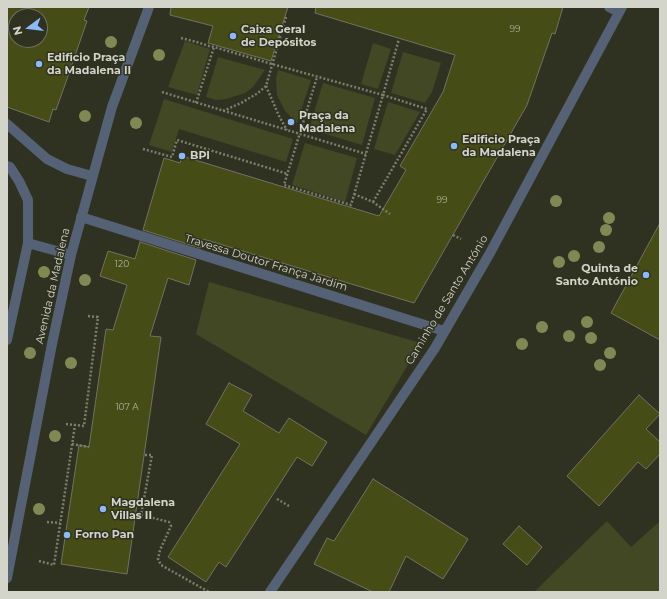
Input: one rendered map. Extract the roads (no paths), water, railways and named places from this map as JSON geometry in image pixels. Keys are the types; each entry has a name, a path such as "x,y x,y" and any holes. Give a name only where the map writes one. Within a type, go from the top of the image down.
{"street":[{"name":"Avenida da Madalena","path":"7,578 52,344 71,255 112,108 149,7"},
{"path":"609,7 620,10"},
{"name":"Caminho de Santo António","path":"270,592 422,367 444,331 490,253 620,10"},
{"path":"7,124 47,159 67,169 92,176"},
{"path":"7,166 10,167 20,181 28,200 28,243 7,340"},
{"name":"Travessa Doutor França Jardim","path":"81,217 444,331"},
{"path":"28,243 71,255"}],"place":[{"name":"Caixa Geral de Depósitos","path":"233,36"},
{"name":"Edificio Praça da Madalena II","path":"39,64"},
{"name":"Praça da Madalena","path":"291,122"},
{"name":"Edificio Praça da Madalena","path":"454,146"},
{"name":"BPI","path":"182,156"},
{"name":"Quinta de Santo António","path":"646,275"},
{"name":"Magdalena Villas II","path":"103,509"},
{"name":"Forno Pan","path":"67,535"}]}
